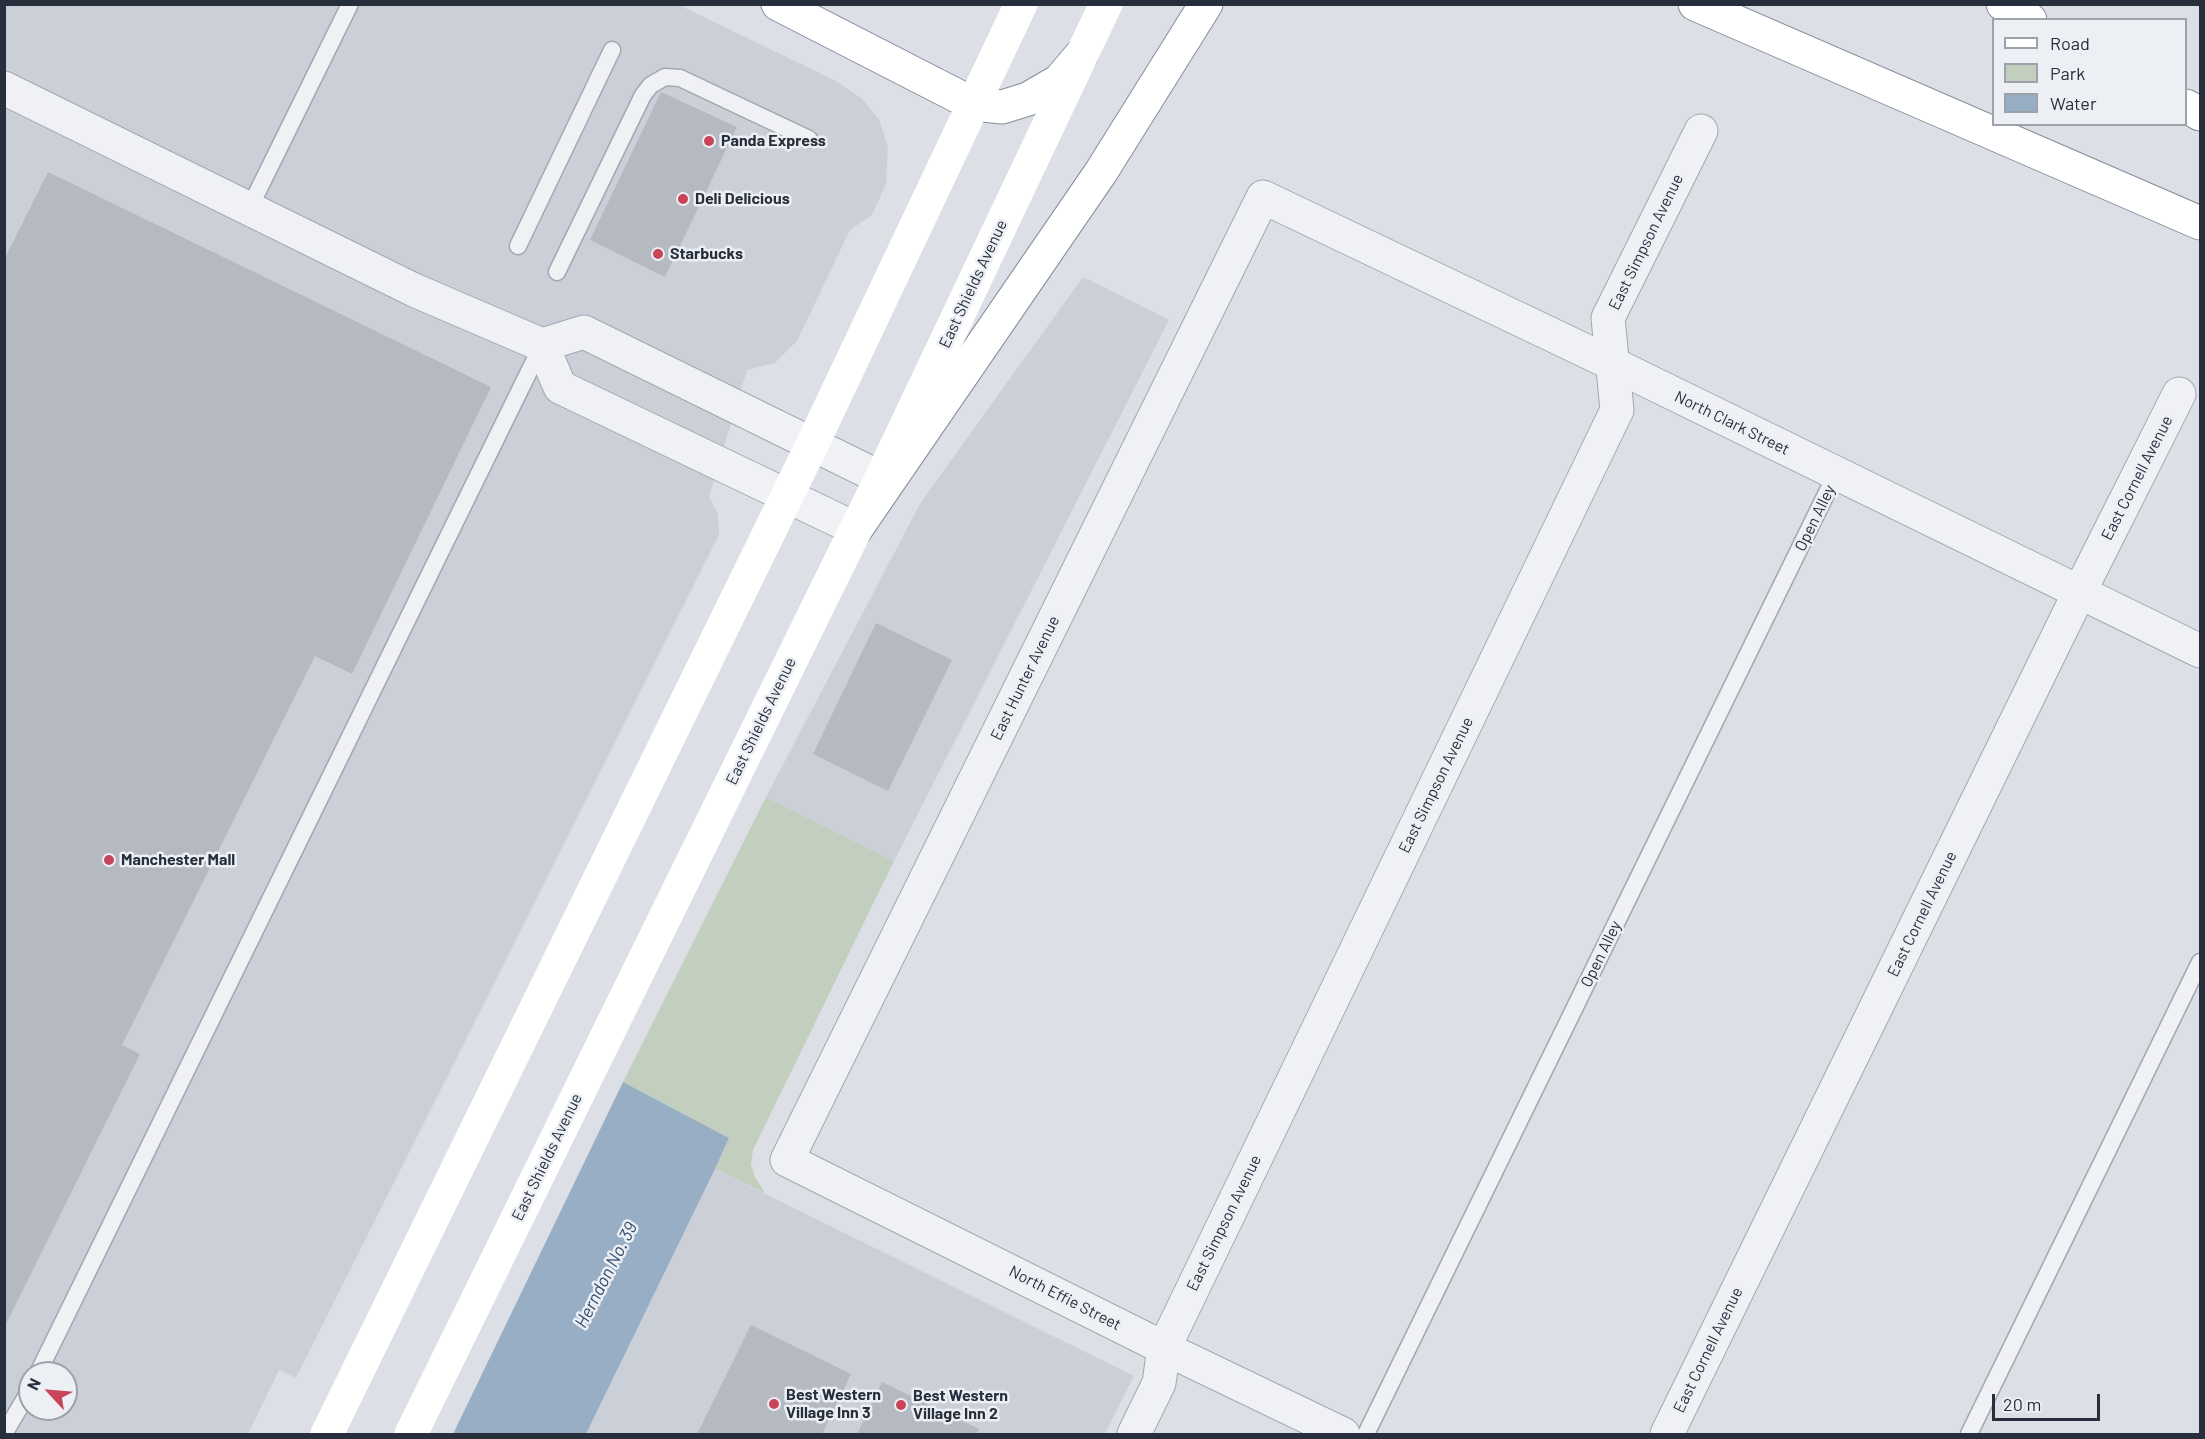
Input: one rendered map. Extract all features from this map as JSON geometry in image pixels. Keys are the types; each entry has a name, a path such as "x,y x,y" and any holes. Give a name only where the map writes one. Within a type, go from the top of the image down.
{"main road":[{"path":"778,4 973,104 1002,107 1028,99 1059,81 1081,55"},
{"path":"327,1434 788,496 1022,4"},
{"name":"East Shields Avenue","path":"411,1434 881,478 1106,4"},
{"path":"856,529 1101,171 1206,4"},
{"path":"1695,4 2200,223"},
{"path":"2003,4 2027,18"},
{"path":"2187,106 2200,114"}],"street":[{"path":"4,88 414,290 542,345 584,332 881,478"},
{"name":"East Simpson Avenue","path":"1134,1434 1160,1383 1164,1348 1617,410 1608,318 1701,131"},
{"name":"North Clark Street","path":"1263,197 1612,364 2200,651"},
{"name":"East Hunter Avenue","path":"787,1160 1263,197"},
{"path":"542,345 560,387 856,529"},
{"name":"East Cornell Avenue","path":"1667,1434 2080,591 2179,394"},
{"name":"North Effie Street","path":"787,1160 1164,1348 1343,1434"}],"lane":[{"path":"249,209 350,4"},
{"path":"518,246 612,50"},
{"path":"557,272 643,95 651,85 665,77 680,78 809,139"},
{"path":"45,1361 542,345"},
{"name":"Open Alley","path":"1366,1434 1836,474"},
{"path":"1969,1434 2200,962"},
{"path":"4,1434 18,1410"}],"shaded area":[{"path":"5,5 679,5 836,81 861,98 879,119 888,147 886,184 872,215 850,230 797,341 775,363 747,370 709,496 718,514 719,535 296,1378 279,1370 248,1434 5,1434"},
{"path":"1083,277 1169,320 894,861 766,797 921,502"},
{"path":"715,1169 1134,1376 1105,1434 586,1434"}],"green space":[{"path":"766,797 894,861 753,1150 751,1164 755,1177 765,1193 715,1169 729,1138 623,1082"}],"water":[{"name":"Herndon No. 39","path":"623,1082 729,1138 715,1169 586,1434 453,1434"}],"building":[{"path":"661,92 737,127 665,277 590,240"},
{"name":"Manchester Mall","path":"48,172 491,387 352,674 315,656 122,1045 140,1054 4,1328 4,260"},
{"path":"876,623 952,660 888,791 813,754"},
{"name":"Best Western Village Inn 3","path":"751,1325 851,1374 822,1434 697,1434"},
{"name":"Best Western Village Inn 2","path":"882,1382 979,1429 976,1434 857,1434"}],"place":[{"name":"Panda Express","path":"709,141"},
{"name":"Deli Delicious","path":"683,199"},
{"name":"Starbucks","path":"658,254"},
{"name":"Manchester Mall","path":"109,860"},
{"name":"Best Western Village Inn 3","path":"774,1404"},
{"name":"Best Western Village Inn 2","path":"901,1405"}]}
